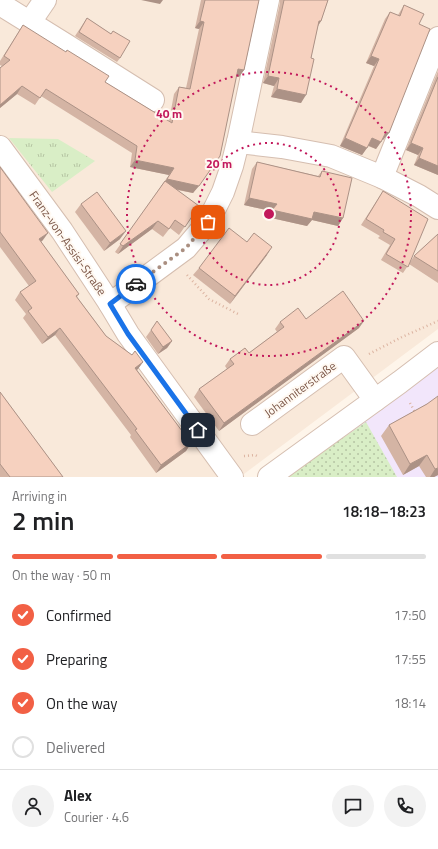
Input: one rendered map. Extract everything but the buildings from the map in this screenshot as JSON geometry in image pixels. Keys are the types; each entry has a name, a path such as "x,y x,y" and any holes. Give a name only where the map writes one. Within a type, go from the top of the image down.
{"street":[{"path":"1,0 0,4 153,100"},
{"path":"30,22 45,0"},
{"path":"110,304 186,248 208,222 223,192 232,166 268,0"},
{"path":"382,177 438,38"},
{"path":"238,142 282,147 331,156 382,177 419,196 438,208"},
{"name":"Franz-von-Assisi-Straße","path":"0,147 62,231 128,334 232,477"},
{"path":"271,475 438,353"},
{"name":"Johanniterstraße","path":"252,424 344,358 375,400"}],"path":[{"path":"172,258 209,299 240,315"},
{"path":"349,364 438,321"},
{"path":"239,456 255,455 264,460 271,475"}],"shaded area":[{"path":"0,0 438,0 438,329 240,477 0,477"},
{"path":"438,366 438,477 288,477"}],"green space":[{"path":"9,138 58,139 95,161 52,192"},
{"path":"366,422 397,477 286,477"}],"way so far":[{"path":"136,284 186,248 208,222"}],"route":[{"path":"136,284 110,304 128,334 198,430"}]}
